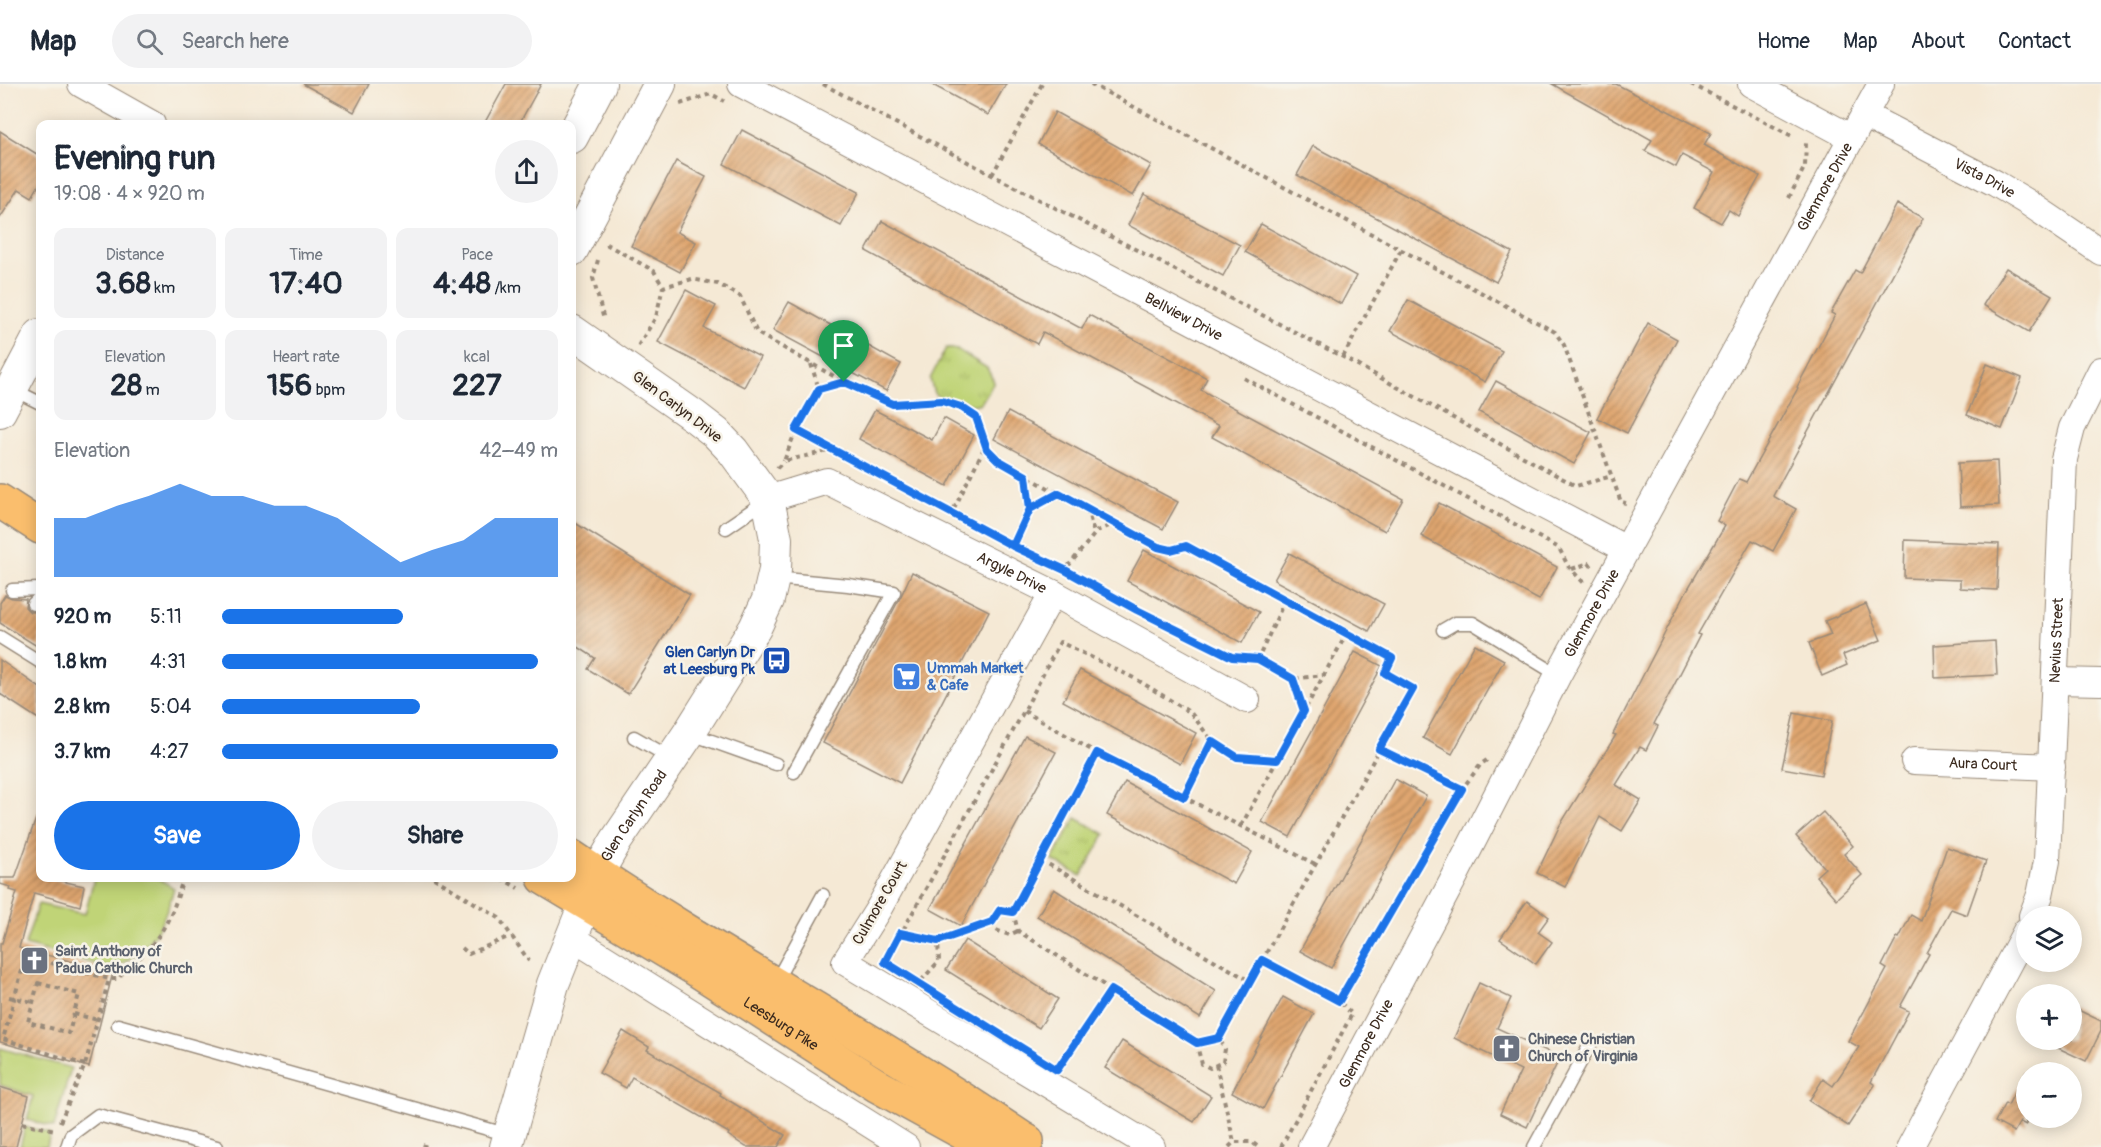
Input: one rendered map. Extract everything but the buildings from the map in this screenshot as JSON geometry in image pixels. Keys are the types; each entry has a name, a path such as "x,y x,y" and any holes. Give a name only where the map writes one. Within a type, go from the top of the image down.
{"main road":[{"path":"2,508 36,525"},
{"name":"Leesburg Pike","path":"584,878 774,984 908,1064 1031,1144"},
{"name":"Leesburg Pike","path":"584,878 694,968 878,1086 967,1135 1031,1144"}],"street":[{"path":"81,84 145,120"},
{"path":"576,129 600,84"},
{"path":"1752,84 1852,138"},
{"name":"Glenmore Drive","path":"1311,1147 1452,882 1558,675 1881,84"},
{"path":"576,244 669,94"},
{"name":"Bellview Drive","path":"736,94 1626,549"},
{"name":"Vista Drive","path":"1864,115 1995,183 2037,208 2101,252"},
{"name":"Glen Carlyn Drive","path":"576,334 716,433 734,451 768,499"},
{"path":"6,400 36,343"},
{"name":"Nevius Street","path":"2036,906 2047,861 2064,459 2072,428 2101,370"},
{"name":"Argyle Drive","path":"768,499 827,481 1059,581 1247,700"},
{"name":"Glen Carlyn Road","path":"507,1141 553,984 570,937 584,878 616,841 681,746 755,628 768,600 773,578 776,538 768,499"},
{"name":"Culmore Court","path":"1059,581 879,908 845,962 1152,1147"},
{"path":"2056,681 2101,682"},
{"name":"Aura Court","path":"1914,761 2052,767"},
{"path":"570,937 906,1147"},
{"path":"1910,1147 2016,950"}],"lane":[{"path":"6,400 36,403"},
{"path":"726,528 768,499"},
{"path":"773,578 894,591 794,772"},
{"path":"12,590 36,589"},
{"path":"1443,630 1455,623 1473,623 1558,675"},
{"path":"8,637 36,655"},
{"path":"634,737 776,764"},
{"path":"774,984 823,895"},
{"path":"118,1025 507,1141"},
{"path":"1534,1147 1591,1043"},
{"path":"68,1147 71,1135 98,1115 217,1147"}],"path":[{"path":"824,84 992,175 1342,357 1576,486 1612,476"},
{"path":"992,175 1042,84"},
{"path":"1091,84 1555,332 1564,345 1621,502 1626,503 1632,494"},
{"path":"1691,84 1806,143 1805,166 1784,207"},
{"path":"669,94 736,94"},
{"path":"605,323 593,278 602,242 654,271 663,287 692,279 718,284 740,296 757,333 844,382 893,404 942,401 961,407 976,417 986,445 998,460 1158,547 1171,550 1186,546 1347,633 1392,658 1385,673 1413,689 1219,1038 1197,1043 1018,931 1013,912 1097,753"},
{"path":"1342,357 1401,250"},
{"path":"811,363 819,389"},
{"path":"1243,377 1558,548 1572,570 1584,582"},
{"path":"832,450 784,461 796,430 819,389 844,382"},
{"path":"796,430 931,504"},
{"path":"951,515 986,445"},
{"path":"1013,546 1030,509 1026,476"},
{"path":"1030,509 1059,493"},
{"path":"1086,508 1095,534"},
{"path":"941,509 961,520"},
{"path":"1059,581 1095,534 1115,524"},
{"path":"1002,541 1023,551"},
{"path":"1572,570 1590,563 1593,568 1578,592"},
{"path":"1054,566 1059,581"},
{"path":"1059,581 1075,576"},
{"path":"1258,659 1286,600"},
{"path":"1137,610 1232,657 1258,659 1293,679 1324,675"},
{"path":"1241,826 1347,633"},
{"path":"894,967 885,962 1060,642 1136,679 1191,713 1212,741 1237,757 1277,760"},
{"path":"1293,679 1304,711"},
{"path":"1024,711 1097,753 1315,864"},
{"path":"1184,797 1212,741"},
{"path":"1379,749 1462,789"},
{"path":"1339,1001 1462,789 1481,764 1488,760 1492,750"},
{"path":"1040,860 1250,981"},
{"path":"85,1065 3,1039 26,956 109,979 118,979 123,971 148,950 169,921 182,882"},
{"path":"440,882 499,918 529,961"},
{"path":"900,933 938,941 992,922 1000,910 1013,912"},
{"path":"992,922 996,930 1009,935 1018,931"},
{"path":"462,948 469,954 510,936"},
{"path":"911,978 920,982 939,961 938,941"},
{"path":"1262,960 1339,1001 1352,1014 1281,1147"},
{"path":"22,1123 56,1131 85,1065 109,979"},
{"path":"38,983 79,994 74,1014 69,1033 28,1022 38,983"},
{"path":"1057,1070 1111,990"},
{"path":"9,997 33,1002"},
{"path":"74,1014 98,1020"},
{"path":"1197,1043 1202,1064 1210,1068 1223,1062 1225,1049 1219,1038"},
{"path":"1216,1065 1234,1142"},
{"path":"1229,1147 1234,1142 1252,1142 1258,1147"}],"green space":[{"path":"946,348 958,350 987,368 994,382 981,403 973,405 956,399 939,397 934,393 930,379"},
{"path":"1076,818 1105,834 1081,876 1052,860"},
{"path":"93,882 164,882 174,888 165,915 154,936 137,954 113,969 25,945 38,904 85,914"},
{"path":"0,1048 71,1068 54,1127 27,1120 33,1096 0,1085"},
{"path":"25,1127 50,1133 47,1147 20,1147"}],"place":[{"name":"Glen Carlyn Dr at Leesburg Pk","path":"776,661"},
{"name":"Ummah Market & Cafe","path":"906,677"},
{"name":"Saint Anthony of Padua Catholic Church","path":"34,960"},
{"name":"Chinese Christian Church of Virginia","path":"1507,1048"}],"route":[{"path":"844,382 819,389 796,430 951,515 1013,546 1030,509 1059,493 1158,547 1171,550 1186,546 1392,658 1385,673 1413,689 1379,749 1462,789 1339,1001 1262,960 1219,1038 1197,1043 1111,990 1057,1070 885,962 900,933 938,941 992,922 1000,910 1013,912 1097,753 1184,797 1212,741 1237,757 1277,760 1304,711 1293,679 1258,659 1232,657 1137,610 1065,570 1013,546 1030,509 1026,476 998,460 987,449 976,417 961,407 942,401 893,404 844,382"}]}
